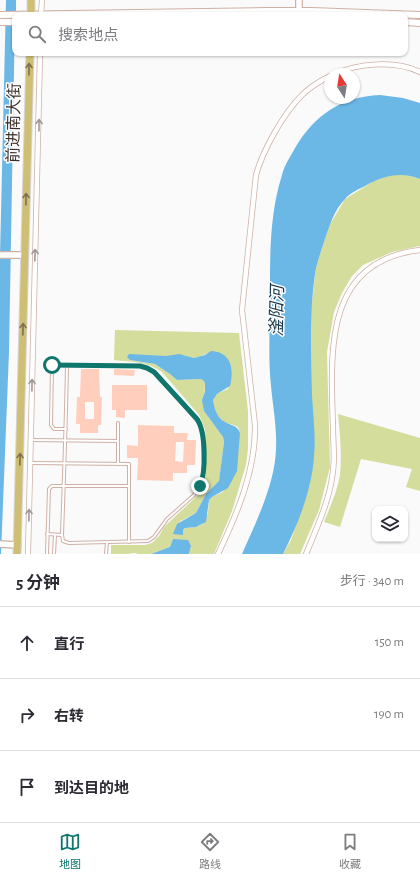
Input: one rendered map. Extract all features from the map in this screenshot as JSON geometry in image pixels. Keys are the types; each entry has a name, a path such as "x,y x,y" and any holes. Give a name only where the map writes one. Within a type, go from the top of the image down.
{"main road":[{"path":"31,0 31,12"},
{"path":"213,12 328,12"},
{"path":"0,14 12,14"},
{"path":"408,15 420,15"},
{"path":"0,22 12,22"},
{"path":"408,22 420,23"},
{"name":"前进南大街","path":"17,554 30,56"}],"street":[{"path":"42,0 42,12"},
{"path":"298,11 299,0"},
{"path":"28,554 40,56"},
{"path":"353,68 375,64 387,64 410,68 420,72"},
{"path":"218,554 238,508 251,466 255,440 253,406 242,310 256,175 260,160 268,144 291,108 302,94 324,80"},
{"path":"306,554 322,517 331,486 333,471 333,352 336,327 340,311 346,296 358,278 369,268 383,260 397,255 420,250"},
{"path":"0,255 25,255"},
{"path":"0,544 18,545"}],"lane":[{"path":"66,430 54,429 51,425 52,365 67,365 140,366 152,370 197,419 202,427 204,470 198,490 167,519 151,539 129,542 69,544 63,540 62,535 66,440 67,365"},
{"path":"118,423 118,464"},
{"path":"30,440 118,441"},
{"path":"30,463 130,464 129,542"},
{"path":"46,554 49,488 52,486 129,486"},
{"path":"47,534 62,535"},
{"path":"54,554 55,535"},
{"path":"106,554 107,542"}],"green space":[{"path":"390,175 406,175 420,179 420,246 392,252 363,265 352,276 342,293 334,312 327,352 330,467 319,510 300,554 283,554 291,540 310,484 311,312 316,267 329,226 345,199 374,181"},
{"path":"115,330 239,333 248,411 248,449 246,465 232,511 214,554 189,554 191,546 173,539 170,547 151,554 111,554 111,545 145,545 152,543 159,536 164,527 198,495 202,489 206,474 205,429 199,415 162,372 156,368 145,364 114,360","holes":["208,353 229,388 216,395 213,399 213,406 216,413 225,422 238,427 240,433 223,492 209,500 208,513 203,524 196,527 185,528 183,530 183,535 179,522 196,513 206,494 219,482 224,442 223,437 204,411 205,383 203,380 177,380 155,364 130,360 183,355 194,358"]},
{"path":"338,414 420,438 420,491 406,487 412,469 361,459 340,527 324,522 340,475 341,452"}],"water":[{"path":"6,0 16,0 16,12 12,12 12,56 14,56 9,352 1,554 0,554 0,255"},
{"name":"滏阳河","path":"380,95 403,98 420,103 420,179 406,175 385,177 349,195 341,203 335,213 316,268 312,300 311,347 315,448 313,469 307,494 299,519 283,554 242,554 264,503 275,462 276,433 271,386 269,344 270,253 272,222 278,190 289,158 311,126 320,117 341,104 360,104 360,97"},
{"path":"211,351 218,352 223,355 230,363 232,374 230,386 217,394 213,400 215,409 220,418 239,430 237,471 228,488 209,500 206,522 196,527 185,528 183,530 183,535 173,534 177,524 196,513 206,494 219,481 224,442 223,437 204,411 202,400 205,392 205,383 203,380 177,380 155,364 130,360 127,357 129,354 166,356 179,354 194,358 205,355"},
{"path":"173,539 188,540 191,546 189,554 151,554 170,547"}],"building":[{"path":"81,369 99,369 100,397 102,397 101,425 98,425 98,433 80,433 80,424 76,424 77,397 80,397","holes":["85,402 94,402 94,419 85,419"]},
{"path":"114,369 135,370 134,376 114,375"},
{"path":"112,385 147,385 147,410 125,410 125,418 116,417 116,410 112,410"},
{"path":"138,425 174,426 174,433 188,433 187,440 196,440 195,465 187,465 187,473 173,473 173,481 137,480 138,458 127,458 127,445 138,446","holes":["176,442 184,442 183,462 175,461"]}],"route":[{"path":"52,365 140,366 152,370 197,419 202,427 204,470 200,486"}]}
